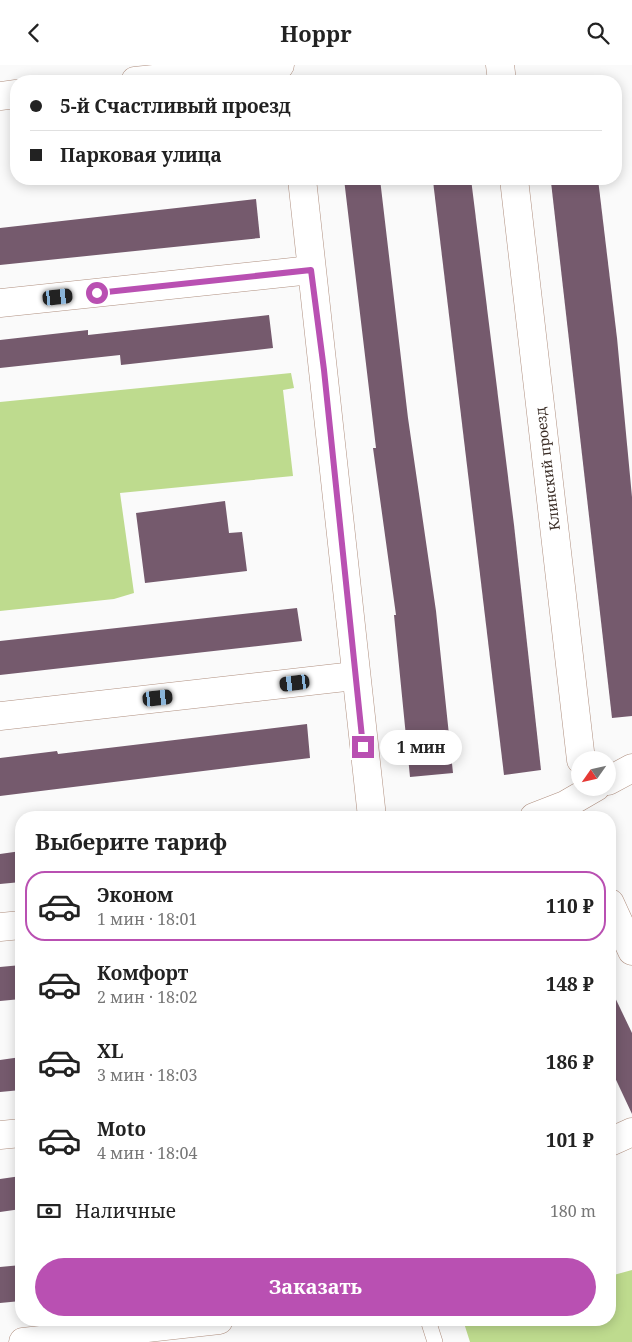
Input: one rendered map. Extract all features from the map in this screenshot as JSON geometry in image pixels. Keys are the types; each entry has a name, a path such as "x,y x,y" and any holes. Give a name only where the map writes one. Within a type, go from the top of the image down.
{"street":[{"path":"189,75 280,65"},
{"path":"303,185 324,370 354,676 371,811"},
{"name":"Клинский проезд","path":"515,185 580,751"},
{"path":"0,303 311,270"},
{"path":"0,715 354,676"},
{"path":"616,777 632,768"},
{"path":"548,811 583,796"},
{"path":"616,916 632,951"},
{"path":"0,927 15,926"},
{"path":"616,1139 632,1132"},
{"path":"0,1135 15,1134"},
{"path":"23,1342 166,1326"}],"lane":[{"path":"430,1326 435,1342"}],"green space":[{"path":"291,373 294,388 283,390 293,476 120,493 134,593 114,599 0,611 0,402"},
{"path":"632,1270 632,1342 470,1342 465,1326 616,1326 616,1274"}],"building":[{"path":"345,185 381,185 408,418 436,611 453,773 410,777 394,615 396,615 373,448 376,448"},
{"path":"433,185 472,185 514,525 541,770 504,775"},
{"path":"551,185 599,185 617,338 632,497 632,716 612,718"},
{"path":"256,199 260,238 0,265 0,228"},
{"path":"269,315 273,348 121,365 120,355 0,368 0,340 88,330 88,335"},
{"path":"225,501 229,533 242,532 247,571 145,583 136,513"},
{"path":"297,608 302,641 0,675 0,641"},
{"path":"307,724 310,758 0,796 0,758 57,751 58,754"},
{"path":"15,852 15,883 0,884 0,854"},
{"path":"15,966 15,1000 0,1001 0,967"},
{"path":"616,1000 632,1033 632,1114 616,1080"},
{"path":"15,1058 15,1091 0,1092 0,1060"},
{"path":"15,1177 15,1210 0,1212 0,1179"},
{"path":"15,1266 15,1302 0,1303 0,1267"}],"route":[{"path":"97,293 311,270 324,370 354,676 363,747"}]}
